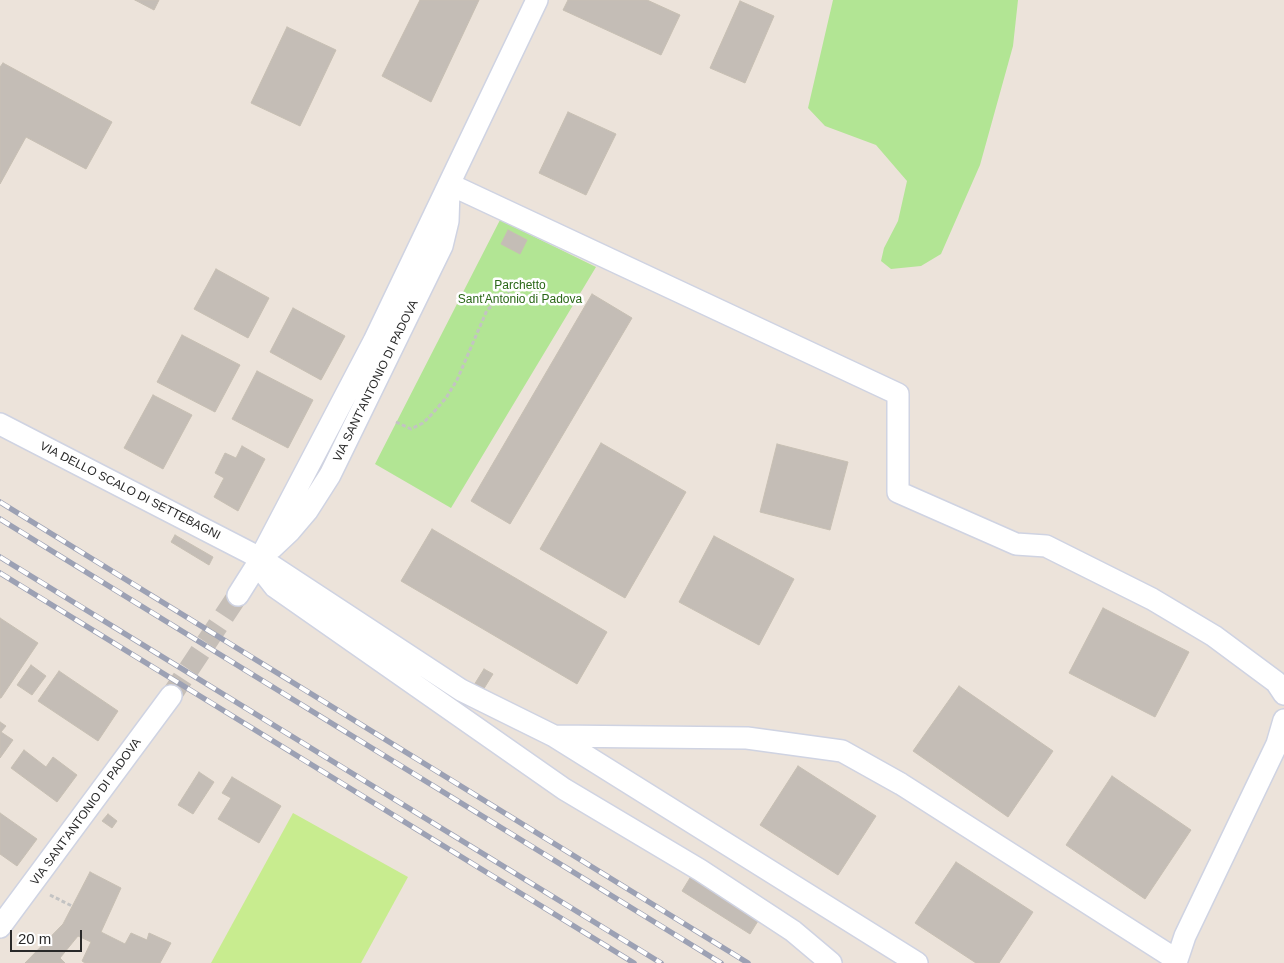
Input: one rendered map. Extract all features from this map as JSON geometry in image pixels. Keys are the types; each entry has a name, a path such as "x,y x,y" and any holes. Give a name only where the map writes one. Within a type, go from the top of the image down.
{"street":[{"name":"VIA SANT'ANTONIO DI PADOVA","path":"238,596 260,558 374,341 537,0"},
{"path":"449,184 898,394 898,492 1016,544 1046,546 1152,598 1214,636 1276,682 1284,694"},
{"name":"VIA DELLO SCALO DI SETTEBAGNI","path":"0,424 260,558 461,690 554,736 917,963"},
{"path":"260,558 264,572 275,587 564,789 700,870 793,931 831,963"},
{"name":"VIA SANT'ANTONIO DI PADOVA","path":"0,927 171,696"},
{"path":"554,736 747,738 842,751 901,784 1176,961 1185,936 1277,744 1284,720"}],"path":[{"path":"396,422 411,429 423,423 446,398 457,380 487,310 509,291"}],"green space":[{"path":"833,0 1018,0 1013,46 980,165 941,254 921,266 891,269 881,261 884,248 898,221 907,181 876,145 825,126 808,108"},
{"name":"Parchetto Sant'Antonio di Padova","path":"500,220 596,267 451,508 375,464"},
{"path":"293,813 408,877 361,963 211,963"}],"building":[{"path":"135,0 159,0 154,10"},
{"path":"420,0 479,0 431,102 382,76"},
{"path":"568,0 647,0 680,15 661,55 563,10"},
{"path":"740,1 774,16 745,83 710,68"},
{"path":"287,27 336,50 300,126 251,103"},
{"path":"3,63 112,122 86,169 26,137 0,184 0,67"},
{"path":"568,112 616,134 586,195 539,173"},
{"path":"508,230 527,240 520,254 501,244"},
{"path":"216,269 269,298 248,338 194,309"},
{"path":"592,294 632,318 510,524 471,501"},
{"path":"293,308 345,336 321,380 270,352"},
{"path":"182,335 240,365 215,412 157,382"},
{"path":"257,371 313,400 288,448 232,419"},
{"path":"153,395 192,415 163,469 124,448"},
{"path":"601,443 686,492 625,598 540,549"},
{"path":"777,444 848,462 830,530 760,512"},
{"path":"242,446 265,459 238,511 214,497 224,478 215,473 225,453 236,458"},
{"path":"432,529 607,632 577,684 401,581"},
{"path":"175,535 213,557 209,565 171,542"},
{"path":"714,536 794,579 759,645 679,602"},
{"path":"1103,608 1189,652 1155,717 1069,673"},
{"path":"0,618 38,643 1,698 0,698"},
{"path":"31,665 46,676 32,695 17,685"},
{"path":"484,669 493,674 483,690 474,685"},
{"path":"59,671 118,711 98,741 38,701"},
{"path":"959,686 1053,751 1008,817 913,751"},
{"path":"0,722 6,726 1,732 13,740 0,758"},
{"path":"24,750 46,767 53,757 77,775 57,802 11,768"},
{"path":"798,766 876,816 838,875 760,825"},
{"path":"199,772 214,782 193,814 178,805"},
{"path":"1112,776 1191,830 1145,899 1066,845"},
{"path":"232,777 281,806 259,843 218,819 231,798 222,793"},
{"path":"0,813 37,839 17,866 0,854"},
{"path":"108,814 117,821 112,828 102,821"},
{"path":"956,862 1033,912 999,963 976,963 915,923"},
{"path":"90,872 121,888 101,932 125,944 131,933 147,940 149,933 171,943 160,963 85,963 82,961 91,942 78,936 60,958 65,963 25,963 63,924"},
{"path":"693,873 761,916 750,934 682,891"}],"tunnel":[{"path":"171,696 238,595"}],"railway":[{"path":"0,502 748,963"},
{"path":"0,519 721,963"},
{"path":"0,557 661,963"},
{"path":"0,573 634,963"}]}
